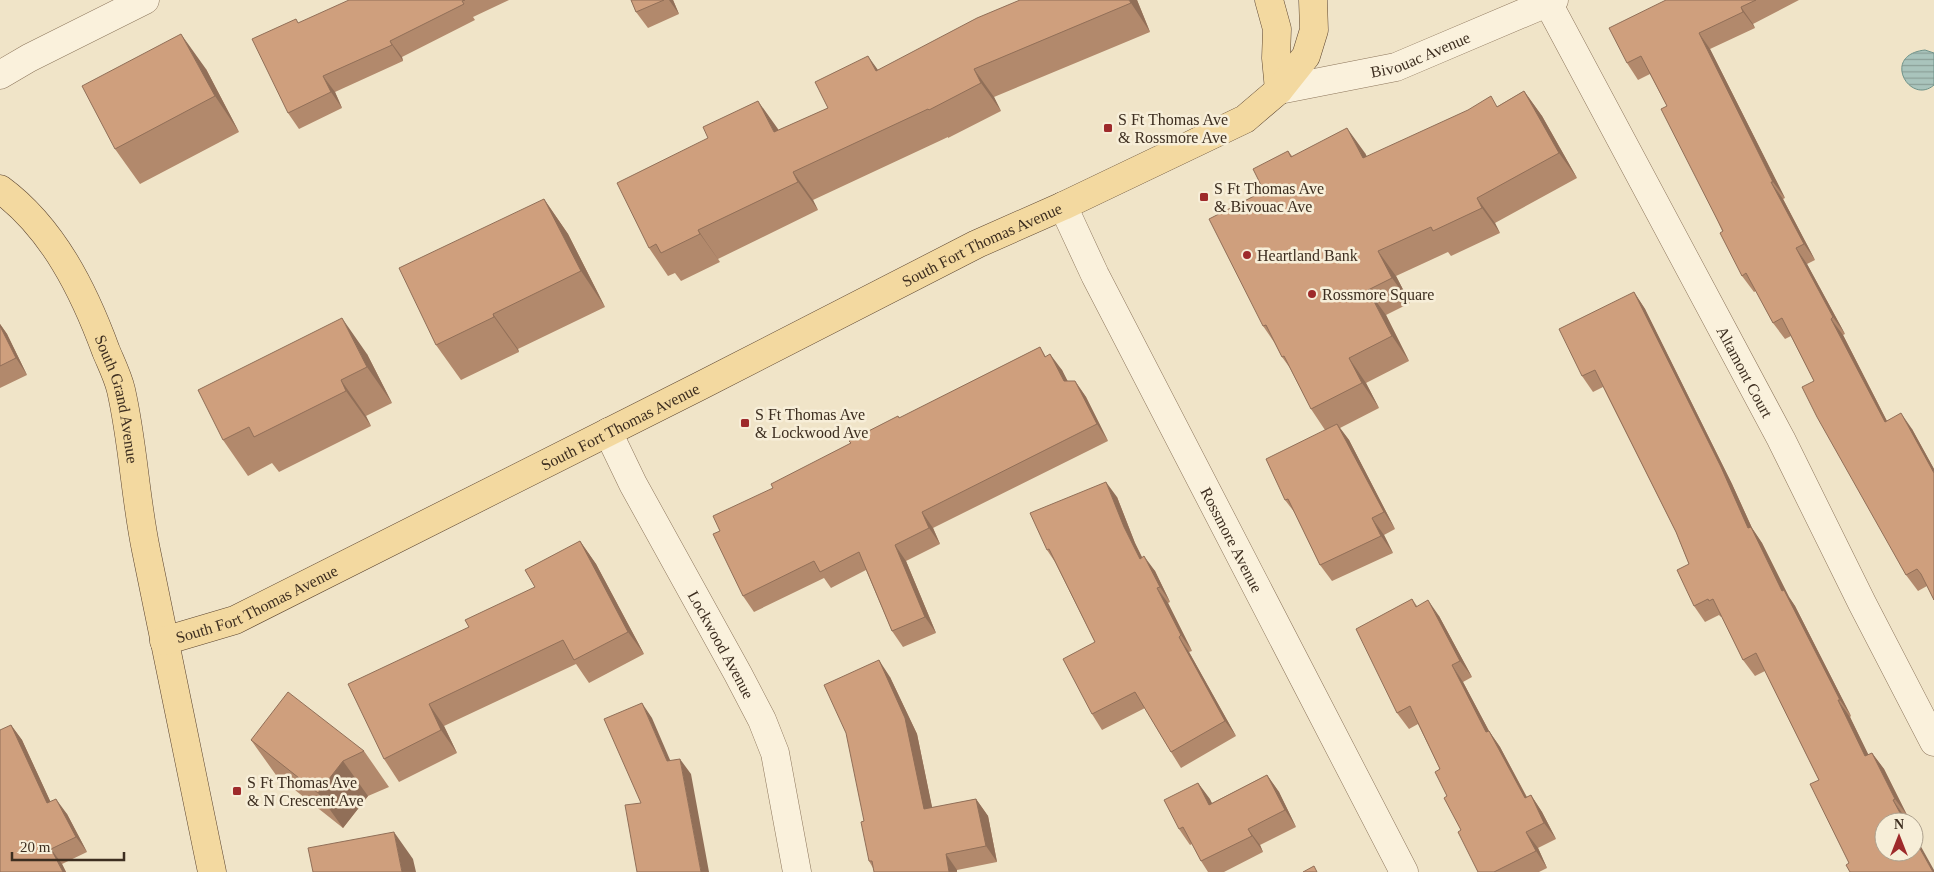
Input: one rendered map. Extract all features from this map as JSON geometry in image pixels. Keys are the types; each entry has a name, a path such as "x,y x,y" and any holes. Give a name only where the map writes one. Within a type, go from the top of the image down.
{"main road":[{"path":"1269,0 1277,28 1276,58 1280,90"},
{"name":"South Fort Thomas Avenue","path":"212,872 164,641 235,620 977,244 1063,206 1244,119 1280,90 1306,56 1314,30 1312,0"},
{"name":"South Grand Avenue","path":"0,189 16,201 47,236 73,277 92,314 120,388 133,459 144,540 164,641"}],"street":[{"path":"0,75 29,58 145,0"},
{"name":"Bivouac Avenue","path":"1280,90 1396,67 1551,2"},
{"name":"Altamont Court","path":"1551,2 1781,439 1862,603 1934,742"},
{"name":"Rossmore Avenue","path":"1063,206 1091,268 1404,872"},
{"name":"Lockwood Avenue","path":"608,432 633,484 762,720 775,753 797,872"}],"water":[{"path":"1925,50 1934,53 1934,85 1925,90 1916,89 1904,77 1902,69 1904,61 1911,54"}],"building":[{"path":"349,0 465,0 462,1 464,4 390,41 392,45 323,76 331,92 288,113 252,39 296,19 298,23"},
{"path":"631,0 664,0 636,12"},
{"path":"1020,0 1129,0 1131,3 974,69 981,83 929,110 793,172 798,182 698,230 700,234 661,253 656,244 649,248 617,183 708,138 703,127 758,101 774,132 828,108 815,82 868,56 876,71 977,18"},
{"path":"1666,0 1756,0 1741,7 1743,12 1699,33 1773,182 1771,182 1804,244 1796,248 1833,317 1831,319 1885,422 1901,413 1934,473 1934,600 1917,569 1906,575 1817,417 1802,387 1814,381 1782,318 1773,323 1746,273 1742,276 1720,233 1723,231 1661,109 1667,106 1641,56 1627,63 1609,28"},
{"path":"181,34 215,96 115,149 82,86"},
{"path":"1524,91 1559,153 1477,198 1482,208 1433,231 1431,227 1378,251 1392,278 1368,290 1392,336 1349,358 1362,383 1311,409 1284,356 1282,357 1266,325 1263,326 1209,219 1264,191 1253,169 1288,151 1291,157 1347,128 1363,158 1468,110 1491,96 1497,107"},
{"path":"544,199 581,271 493,314 494,317 436,345 399,268"},
{"path":"1634,292 1721,467 1748,528 1751,527 1782,591 1784,590 1840,700 1838,700 1865,756 1872,753 1895,799 1893,800 1900,812 1874,812 1874,862 1924,862 1924,856 1933,872 1850,872 1846,865 1849,863 1810,784 1819,780 1756,653 1743,660 1713,599 1709,601 1708,599 1694,606 1677,570 1689,564 1676,532 1595,370 1582,376 1559,329"},
{"path":"342,318 367,367 341,380 346,391 254,437 249,427 223,440 198,390"},
{"path":"0,326 16,358 0,366"},
{"path":"1040,347 1045,357 1050,354 1064,381 1075,381 1097,424 922,512 929,528 895,545 925,617 892,631 859,552 820,572 814,561 743,596 713,534 720,531 713,516 773,488 771,484 851,443 849,441"},
{"path":"1337,424 1384,512 1372,518 1381,536 1320,565 1288,499 1285,500 1266,459"},
{"path":"1106,482 1124,527 1140,559 1144,556 1160,587 1157,588 1181,635 1179,637 1225,721 1171,752 1135,692 1092,714 1063,659 1095,642 1030,513"},
{"path":"580,541 628,632 574,660 563,640 429,704 441,730 384,759 348,684 469,627 465,620 535,587 525,570"},
{"path":"1412,599 1416,607 1428,600 1460,661 1452,665 1486,732 1489,731 1525,798 1531,795 1544,823 1526,832 1536,851 1494,872 1478,872 1458,832 1461,830 1444,798 1447,796 1435,772 1440,769 1410,706 1397,713 1356,629"},
{"path":"879,660 905,718 924,809 976,799 986,846 946,854 949,872 874,872 872,861 869,861 861,822 864,821 846,733 824,685"},
{"path":"288,692 364,751 343,761 318,793 251,740"},
{"path":"642,703 667,761 680,759 701,872 637,872 625,805 641,803 604,719"},
{"path":"11,725 47,803 56,799 76,837 51,849 63,872 0,872 0,730"},
{"path":"1267,775 1285,810 1248,829 1252,836 1201,861 1183,827 1179,829 1164,800 1198,783 1209,805"},
{"path":"394,832 402,872 313,872 308,848"},
{"path":"1314,866 1317,872 1303,872"}],"place":[{"name":"S Ft Thomas Ave & Rossmore Ave","path":"1108,128"},
{"name":"S Ft Thomas Ave & Bivouac Ave","path":"1204,197"},
{"name":"Heartland Bank","path":"1247,255"},
{"name":"Rossmore Square","path":"1312,294"},
{"name":"S Ft Thomas Ave & Lockwood Ave","path":"745,423"},
{"name":"S Ft Thomas Ave & N Crescent Ave","path":"237,791"}]}
